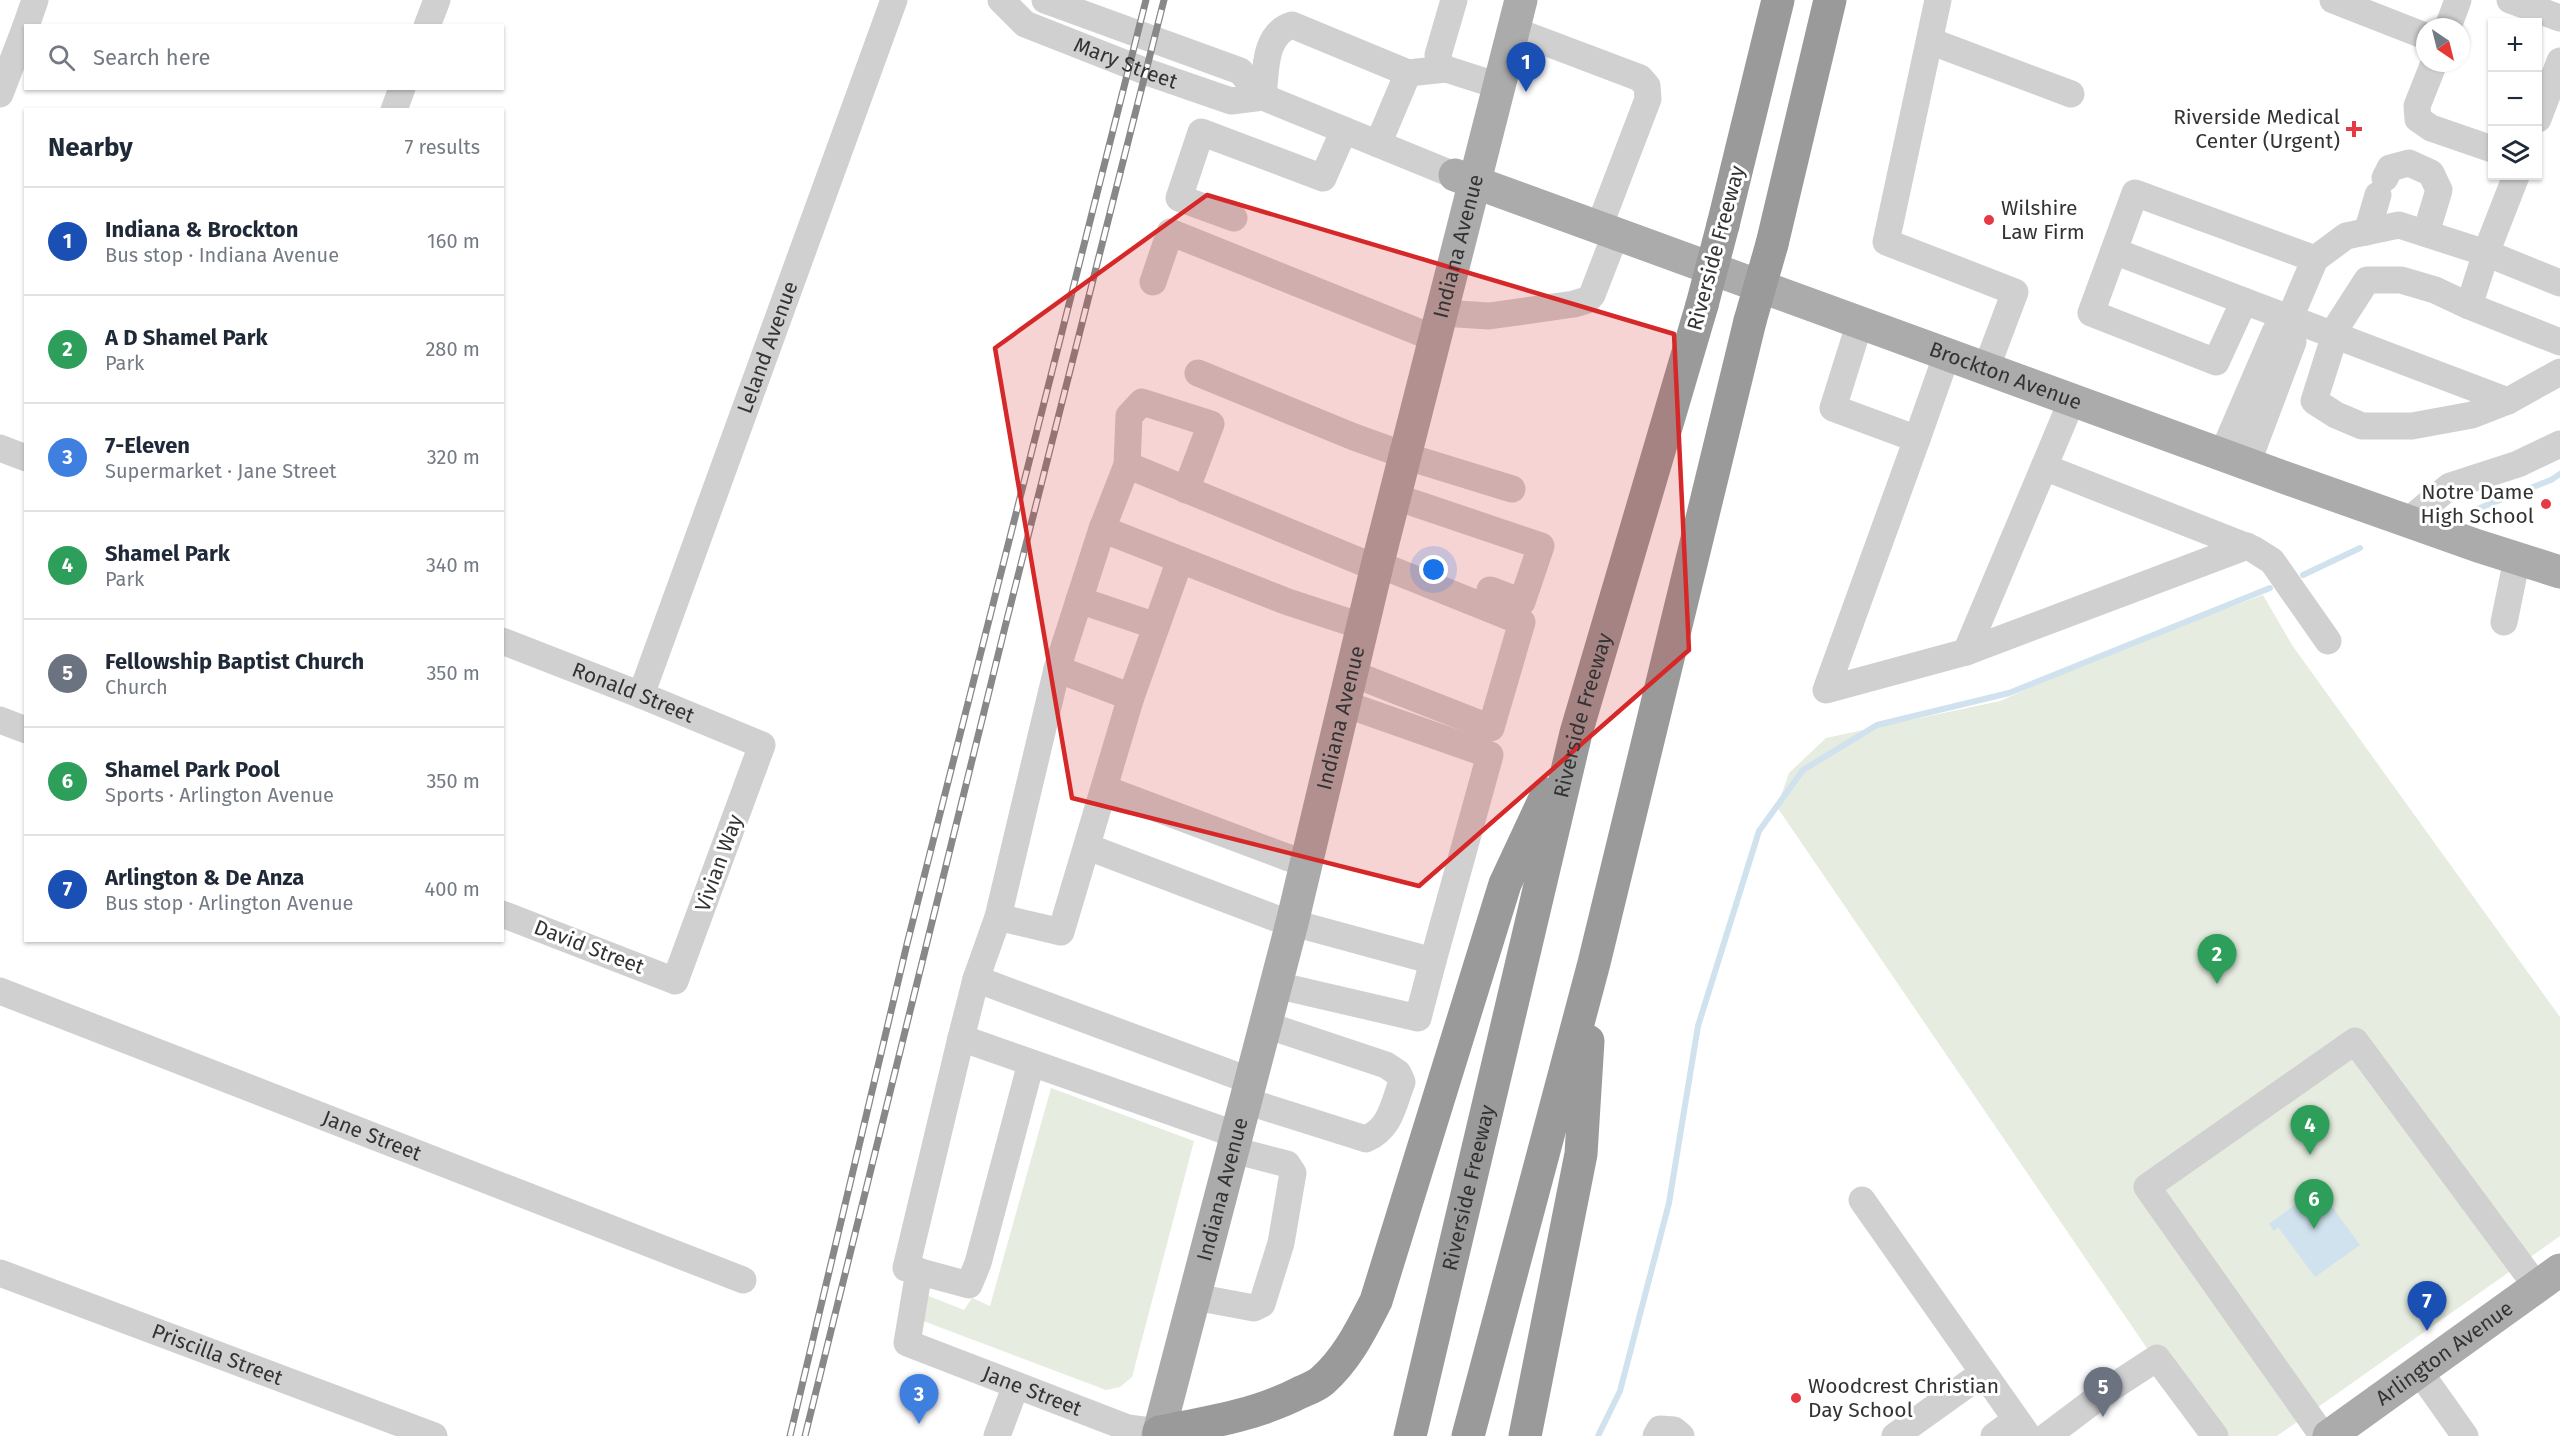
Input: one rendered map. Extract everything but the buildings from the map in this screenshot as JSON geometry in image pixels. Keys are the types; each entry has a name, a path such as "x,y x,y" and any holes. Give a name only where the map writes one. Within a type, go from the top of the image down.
{"highway":[{"name":"Riverside Freeway","path":"1410,1436 1576,733 1702,304 1778,0"},
{"path":"1468,1436 1594,963 1830,0"},
{"path":"1160,1435 1239,1416 1291,1398 1320,1383 1342,1359 1356,1338 1376,1301 1505,884 1576,733"},
{"path":"1525,1436 1581,1154 1594,963"}],"main road":[{"name":"Indiana Avenue","path":"1160,1435 1353,684 1363,624 1383,562 1396,496 1439,326 1464,179 1499,86 1513,9"},
{"name":"Brockton Avenue","path":"1464,179 2234,459 2560,572"},
{"name":"Arlington Avenue","path":"2329,1436 2548,1279"}],"street":[{"path":"27,24 35,0"},
{"path":"428,24 436,0"},
{"name":"Leland Avenue","path":"641,694 894,0"},
{"name":"Mary Street","path":"1001,0 1025,24 1146,72 1232,101 1263,97"},
{"name":"Mary Street","path":"1045,0 1240,71 1263,97 1464,179"},
{"path":"1454,0 1438,55 1439,63 1446,69 1499,86"},
{"path":"1938,0 1886,242 2015,292 1986,369"},
{"path":"2333,0 2416,32"},
{"path":"2451,18 2458,0"},
{"path":"2510,0 2560,18"},
{"path":"1153,282 1170,232 1439,326 1587,300 1596,287 1607,230 1648,99 1647,86 1640,78 1513,9"},
{"path":"1263,97 1270,46 1277,34 1292,25 1408,73 1446,69"},
{"path":"0,94 24,31"},
{"path":"1930,41 2071,94"},
{"path":"2542,108 2560,61"},
{"path":"2430,72 2417,106 2418,119 2431,128 2488,147"},
{"path":"1378,144 1408,73"},
{"path":"395,108 401,90"},
{"path":"1234,218 1179,198 1201,132 1323,178 1344,130"},
{"path":"2367,232 2381,186 2390,168 2409,163 2431,173 2439,190 2426,233"},
{"path":"2469,306 2486,253 2514,180"},
{"path":"2244,301 2216,362 2091,313 2135,193 2315,259"},
{"path":"2234,459 2293,342 2289,320 2315,259 2346,236 2399,225 2486,253 2560,283"},
{"path":"2114,251 2289,320 2508,401"},
{"path":"2560,342 2435,290 2401,280 2367,280 2338,326 2314,401 2336,415 2362,426 2412,426 2472,415 2508,401 2560,372"},
{"path":"1860,322 1833,408 1917,439"},
{"path":"1947,354 1826,690 1966,652 2247,546"},
{"path":"1198,373 1354,437 1512,489"},
{"path":"1966,652 2072,400"},
{"path":"1031,1064 978,1263 969,1285 906,1268 976,979 998,917 1057,669 1102,530 1126,465 1129,416 1142,402 1211,424 1186,490"},
{"path":"2409,520 2450,486 2518,464 2560,444"},
{"path":"0,448 24,457"},
{"path":"1126,465 1364,563 1383,562 1522,602 1540,546 1396,496"},
{"path":"2044,467 2247,546 2272,561 2328,641"},
{"path":"1102,530 1288,602 1349,622 1363,624"},
{"path":"2504,622 2517,559"},
{"path":"998,917 1062,932 1131,697 1180,560"},
{"path":"1353,684 1491,728 1522,622 1383,562"},
{"path":"1079,600 1156,626"},
{"name":"Ronald Street","path":"504,642 641,694 762,745"},
{"path":"1057,669 1131,697"},
{"path":"1276,985 1418,1018 1490,755 1353,684"},
{"path":"0,720 24,729"},
{"name":"Vivian Way","path":"675,981 762,745"},
{"path":"1105,789 1289,858 1306,862"},
{"path":"1088,847 1292,923 1433,961"},
{"name":"David Street","path":"504,915 675,981"},
{"path":"976,979 1366,1139 1379,1133 1387,1121 1402,1082 1398,1073 1386,1065 1266,1025"},
{"name":"Jane Street","path":"0,991 743,1280"},
{"path":"961,1038 1287,1164 1293,1173 1281,1243 1262,1304 1254,1308 1195,1297"},
{"path":"2323,1436 2146,1187 2355,1041 2548,1279"},
{"path":"1862,1200 2022,1428 1994,1436"},
{"name":"Jane Street","path":"919,1271 907,1343 1128,1428 1160,1435"},
{"name":"Priscilla Street","path":"0,1274 434,1436"},
{"path":"2047,1436 2108,1390 2157,1358 2216,1436"},
{"path":"2420,1371 2465,1436"},
{"path":"1895,1436 1983,1373"},
{"path":"997,1436 1016,1385"},
{"path":"1656,1436 1660,1429 1674,1430 1681,1436"}],"highlighted area":[{"path":"1207,195 1674,334 1689,650 1419,886 1072,798 995,348"}],"shaded area":[{"path":"2263,595 2292,645 2560,1017 2560,1236 2277,1436 2207,1436 1777,807 1789,773 1826,738 2000,701 2125,646"},
{"path":"1051,1088 1194,1141 1132,1377 1120,1387 1106,1390 902,1313 911,1289 964,1310 972,1298 990,1306"}],"water":[{"path":"2323,1184 2330,1193 2325,1197 2360,1245 2315,1277 2278,1227 2274,1231 2269,1224"}],"waterway":[{"path":"2477,509 2551,480 2560,474"},
{"path":"2303,575 2360,548"},
{"path":"1598,1436 1620,1391 1669,1203 1698,1026 1759,831 1803,770 1877,725 2009,693 2270,588"}],"railway":[{"path":"790,1436 907,944 1146,0"},
{"path":"805,1436 1005,627 1164,0"}],"place":[{"name":"Indiana & Brockton","path":"1526,92"},
{"name":"Riverside Medical Center (Urgent)","path":"2354,129"},
{"name":"Wilshire Law Firm","path":"1989,220"},
{"name":"Notre Dame High School","path":"2546,504"},
{"name":"A D Shamel Park","path":"2217,984"},
{"name":"Shamel Park","path":"2310,1155"},
{"name":"Shamel Park Pool","path":"2314,1229"},
{"name":"Arlington & De Anza","path":"2427,1331"},
{"name":"Woodcrest Christian Day School","path":"1796,1398"},
{"name":"Fellowship Baptist Church","path":"2103,1417"},
{"name":"7-Eleven","path":"919,1424"}]}
